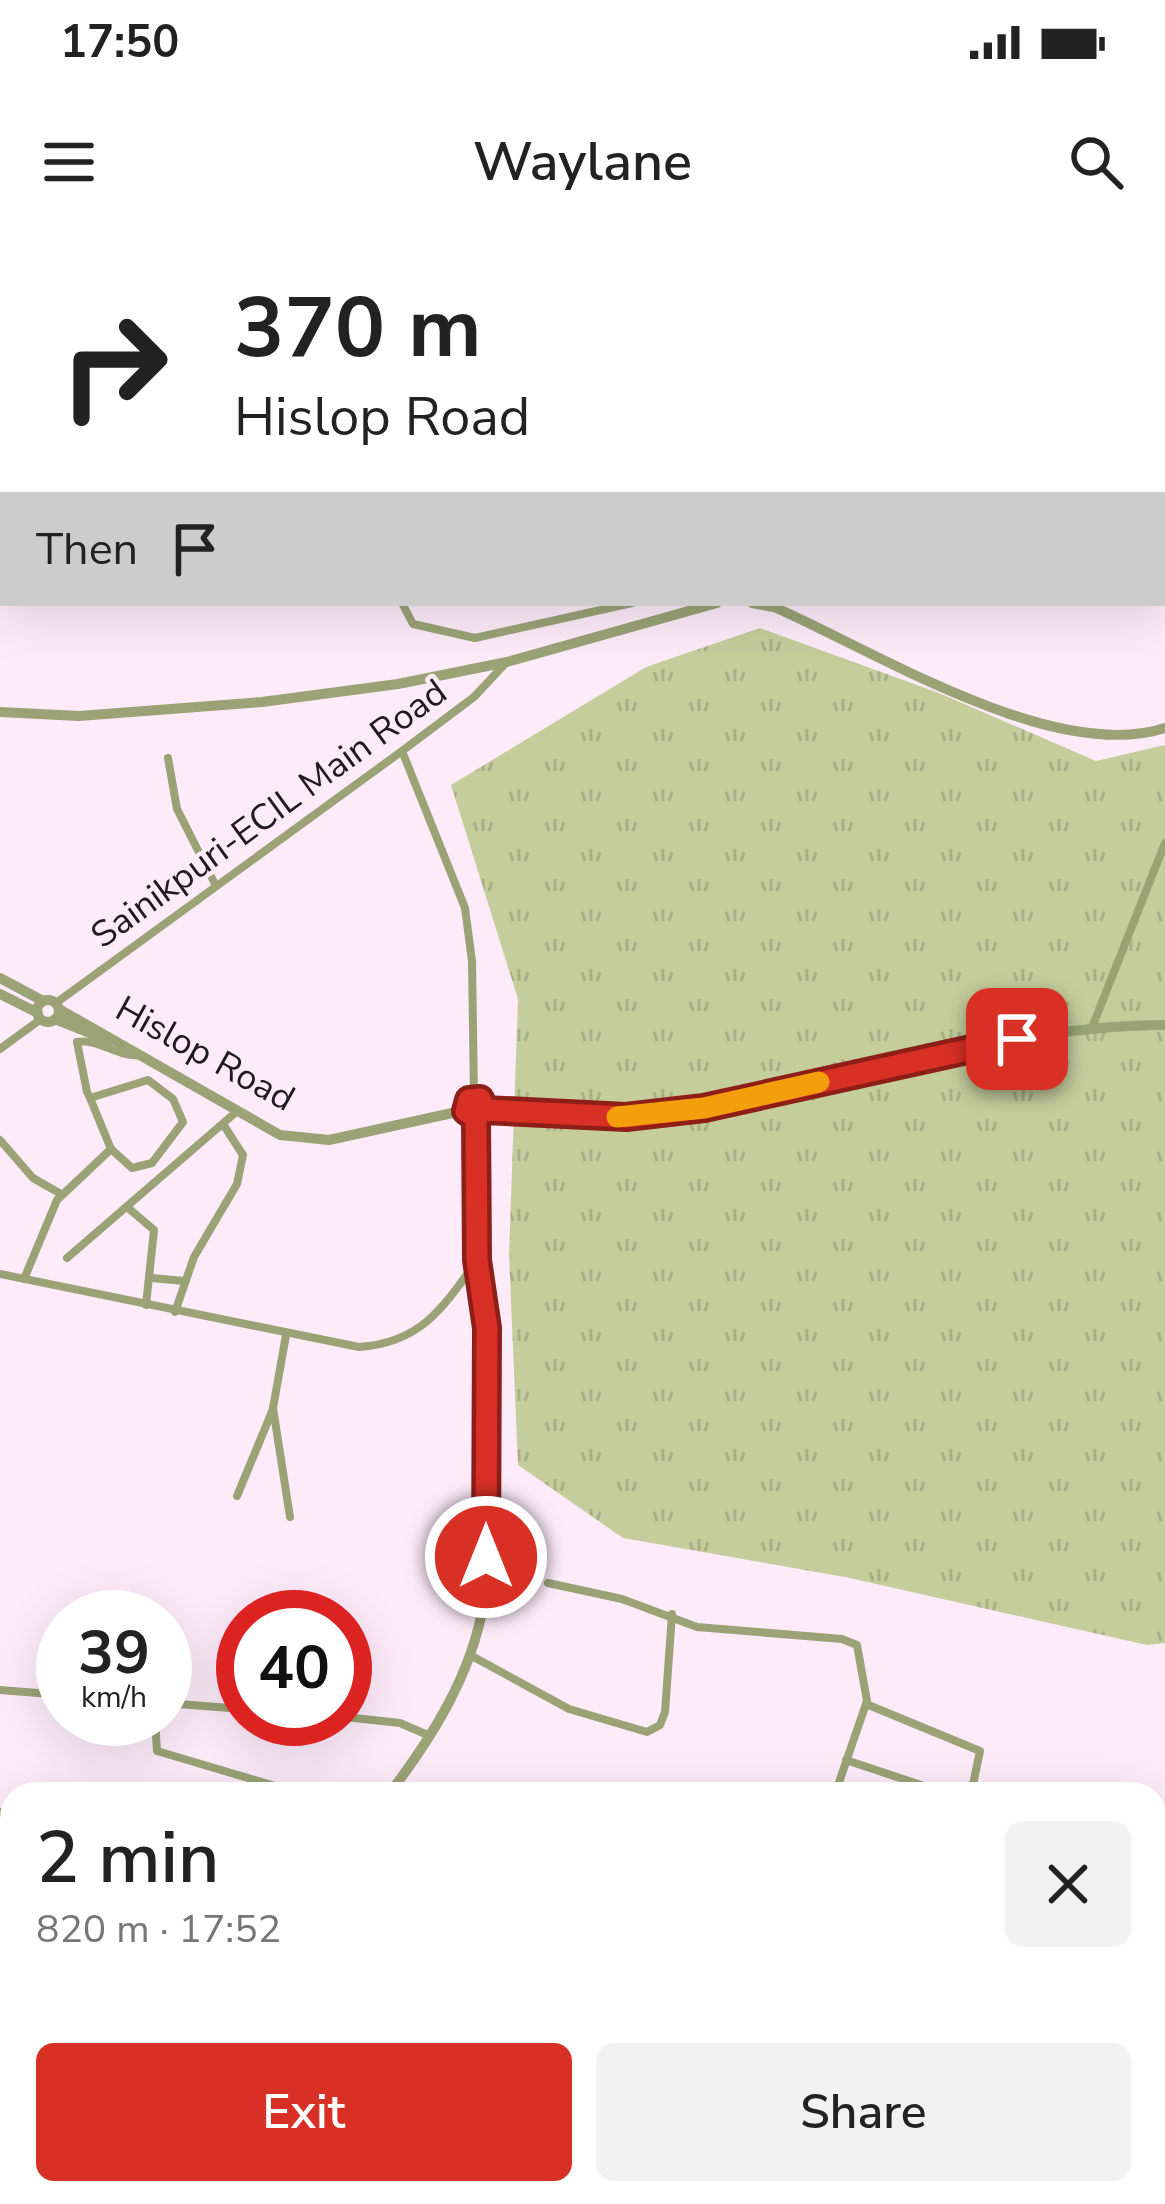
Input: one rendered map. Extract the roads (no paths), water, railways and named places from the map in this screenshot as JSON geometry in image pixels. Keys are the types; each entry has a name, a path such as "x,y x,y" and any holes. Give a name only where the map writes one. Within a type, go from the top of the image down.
{"street":[{"path":"404,606 413,624 475,638 619,606"},
{"path":"0,712 79,716 262,702 507,662 706,606"},
{"path":"768,606 940,688 1005,712 1117,736 1165,728"},
{"name":"Sainikpuri-ECIL Main Road","path":"0,1049 474,697 507,662"},
{"path":"398,1782 430,1736 470,1654 484,1605 487,1328 477,1260 476,1113 483,1101 474,1098 469,926 402,751"},
{"path":"169,758 177,809 216,886"},
{"path":"1093,1025 1165,842"},
{"name":"Hislop Road","path":"0,978 49,1011 119,1044 280,1135 328,1140 476,1113 626,1117 704,1108 903,1060 1093,1025 1165,1025"},
{"path":"0,994 49,1011"},
{"path":"90,1098 148,1080 182,1111 177,1135 145,1168 132,1168 111,1149 90,1098 77,1042 139,1055"},
{"path":"68,1258 236,1113"},
{"path":"175,1312 184,1281 240,1176 243,1154 223,1124"},
{"path":"0,1140 33,1178 61,1195"},
{"path":"24,1279 38,1234 61,1195 111,1149"},
{"path":"127,1207 154,1230 146,1306"},
{"path":"0,1274 359,1347 397,1340 442,1312 477,1260"},
{"path":"152,1278 184,1281"},
{"path":"237,1496 273,1408 286,1335"},
{"path":"273,1408 290,1517"},
{"path":"548,1583 672,1614 697,1627 848,1640 861,1653 866,1704 839,1782"},
{"path":"470,1654 569,1709 647,1732 660,1725 665,1712 672,1614"},
{"path":"0,1690 36,1693"},
{"path":"866,1704 980,1751 974,1782"},
{"path":"372,1720 400,1724 430,1736"},
{"path":"153,1746 168,1756 260,1782"},
{"path":"846,1760 912,1782"}]}
